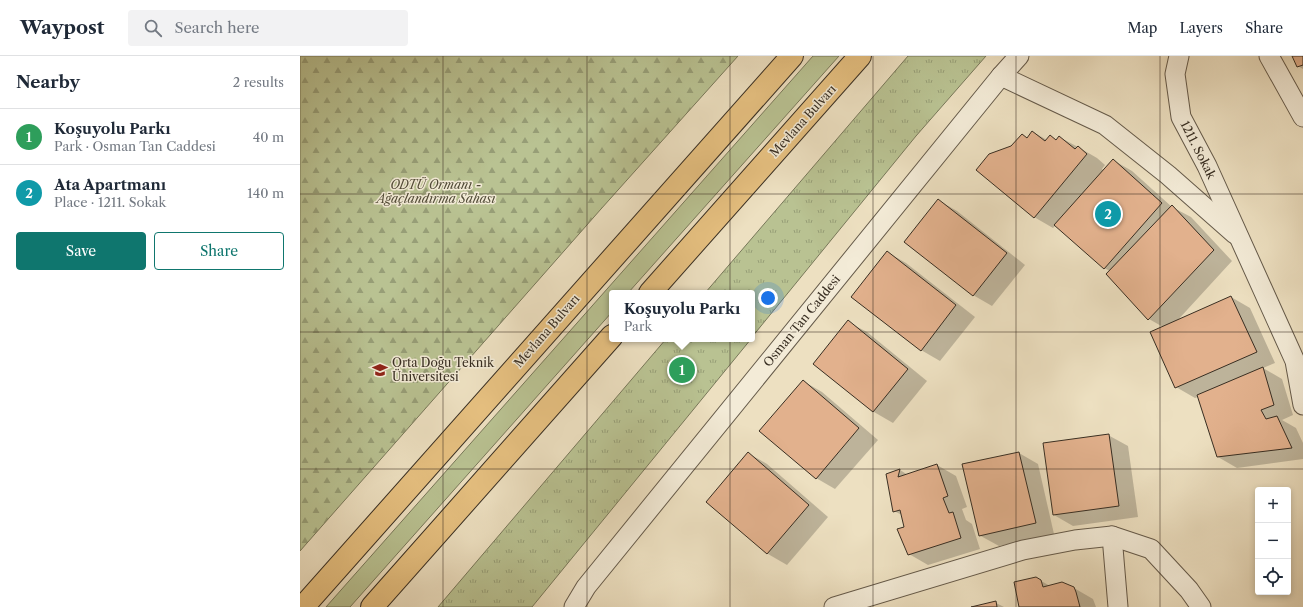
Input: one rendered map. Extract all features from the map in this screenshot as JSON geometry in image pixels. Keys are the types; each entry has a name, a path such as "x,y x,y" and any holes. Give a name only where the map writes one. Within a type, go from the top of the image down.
{"highway":[{"name":"Mevlana Bulvarı","path":"303,607 792,56"},
{"name":"Mevlana Bulvarı","path":"653,290 860,56"},
{"path":"372,607 609,339"}],"street":[{"name":"Osman Tan Caddesi","path":"574,607 586,587 1001,76 1019,56"},
{"name":"1211. Sokak","path":"1179,56 1175,74 1181,117 1207,166 1295,361 1303,405"},
{"path":"1269,56 1303,118"},
{"path":"1001,76 1105,125 1168,175 1241,239"},
{"path":"834,607 1023,550 1075,540 1112,536 1151,549 1189,590 1201,607"},
{"path":"1112,536 1118,607"},
{"name":"Osman Tan Caddesi","path":"560,607 586,587"}],"green space":[{"name":"ODTÜ Ormanı - Ağaçlandırma Sahası","path":"300,56 738,56 601,209 300,551"},
{"path":"813,56 839,56 631,290 609,290 609,315 350,607 326,607"},
{"path":"908,56 986,56 916,136 755,333 755,290 708,290"},
{"path":"663,342 749,342 532,607 438,607"}],"building":[{"path":"1292,56 1303,56 1303,65 1297,67"},
{"path":"1032,131 1045,141 1050,135 1056,140 1059,136 1075,149 1078,146 1087,154 1034,218 976,170 989,154 1011,146 1022,134 1027,138"},
{"path":"1113,159 1162,203 1104,269 1054,225"},
{"path":"938,199 1007,253 973,296 904,242"},
{"path":"1172,205 1214,250 1148,320 1106,274"},
{"path":"887,251 956,305 921,351 851,297"},
{"path":"1231,296 1257,352 1175,388 1150,332"},
{"path":"848,320 908,369 873,412 813,364"},
{"path":"1263,367 1274,405 1261,410 1266,419 1277,416 1292,448 1217,457 1197,395"},
{"path":"803,380 859,428 816,479 759,431"},
{"path":"1109,434 1119,506 1053,515 1043,443"},
{"path":"748,452 809,505 767,554 706,502"},
{"path":"1019,452 1036,523 979,536 962,464"},
{"path":"937,464 948,496 943,498 949,513 953,512 961,538 908,555 897,529 904,527 900,510 893,512 886,474 900,469 898,477"},
{"path":"1036,577 1041,580 1043,587 1062,582 1074,587 1080,607 1019,607 1014,582"},
{"path":"996,601 997,607 971,607"}],"place":[{"name":"Ata Apartmanı","path":"1108,214"},
{"name":"Orta Doğu Teknik Üniversitesi","path":"380,370"},
{"name":"Koşuyolu Parkı","path":"682,370"}]}
